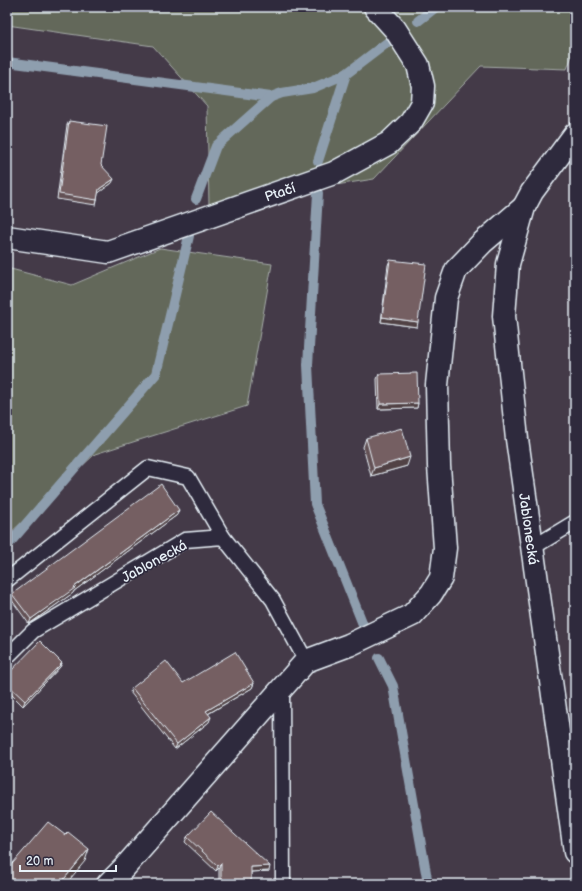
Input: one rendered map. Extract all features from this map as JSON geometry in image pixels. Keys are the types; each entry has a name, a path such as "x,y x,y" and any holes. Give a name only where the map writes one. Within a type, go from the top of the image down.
{"street":[{"name":"Ptačí","path":"7,237 108,252 334,173 389,143 411,122 422,103 424,86 418,65 395,29 375,7"},
{"name":"Jablonecká","path":"575,134 532,192 524,207 508,264 504,316 517,439 575,852"},
{"name":"Jablonecká","path":"306,660 349,645 412,616 431,594 441,578 445,548 439,466 437,385 446,298 456,270 482,243 524,207"},
{"path":"108,884 124,868 306,660"}],"lane":[{"path":"7,580 148,468 188,478 223,537 273,600 306,660"},
{"path":"532,548 575,522"},
{"name":"Jablonecká","path":"7,657 32,631 185,540 223,537"},
{"path":"282,688 283,884"}],"green space":[{"path":"7,7 575,7 575,48 567,69 481,66 374,179 209,205 207,106 153,46 7,25"},
{"path":"160,248 272,264 247,406 95,454 7,536 7,268 72,285"}],"building":[{"path":"69,121 107,126 101,165 114,179 99,189 97,200 59,194"},
{"path":"390,260 426,264 418,322 382,317"},
{"path":"417,373 418,403 380,404 379,374"},
{"path":"402,428 410,457 374,468 366,438"},
{"path":"161,484 179,510 31,619 12,594"},
{"path":"40,641 62,663 25,701 7,684 7,675"},
{"path":"235,652 254,683 206,711 211,717 177,744 132,688 166,661 183,683"},
{"path":"211,812 270,866 251,867 251,884 221,884 221,863 218,866 187,837"},
{"path":"48,822 65,835 68,832 89,849 60,884 10,884 7,881 7,870"}],"waterway":[{"path":"418,21 436,7"},
{"path":"318,161 346,74 392,39"},
{"path":"7,62 271,97"},
{"path":"196,199 216,146 271,97 282,93 313,88 346,74"},
{"path":"318,193 308,365 315,504 364,627"},
{"path":"7,546 156,374 189,236"},
{"path":"379,658 393,686 428,884"}]}
